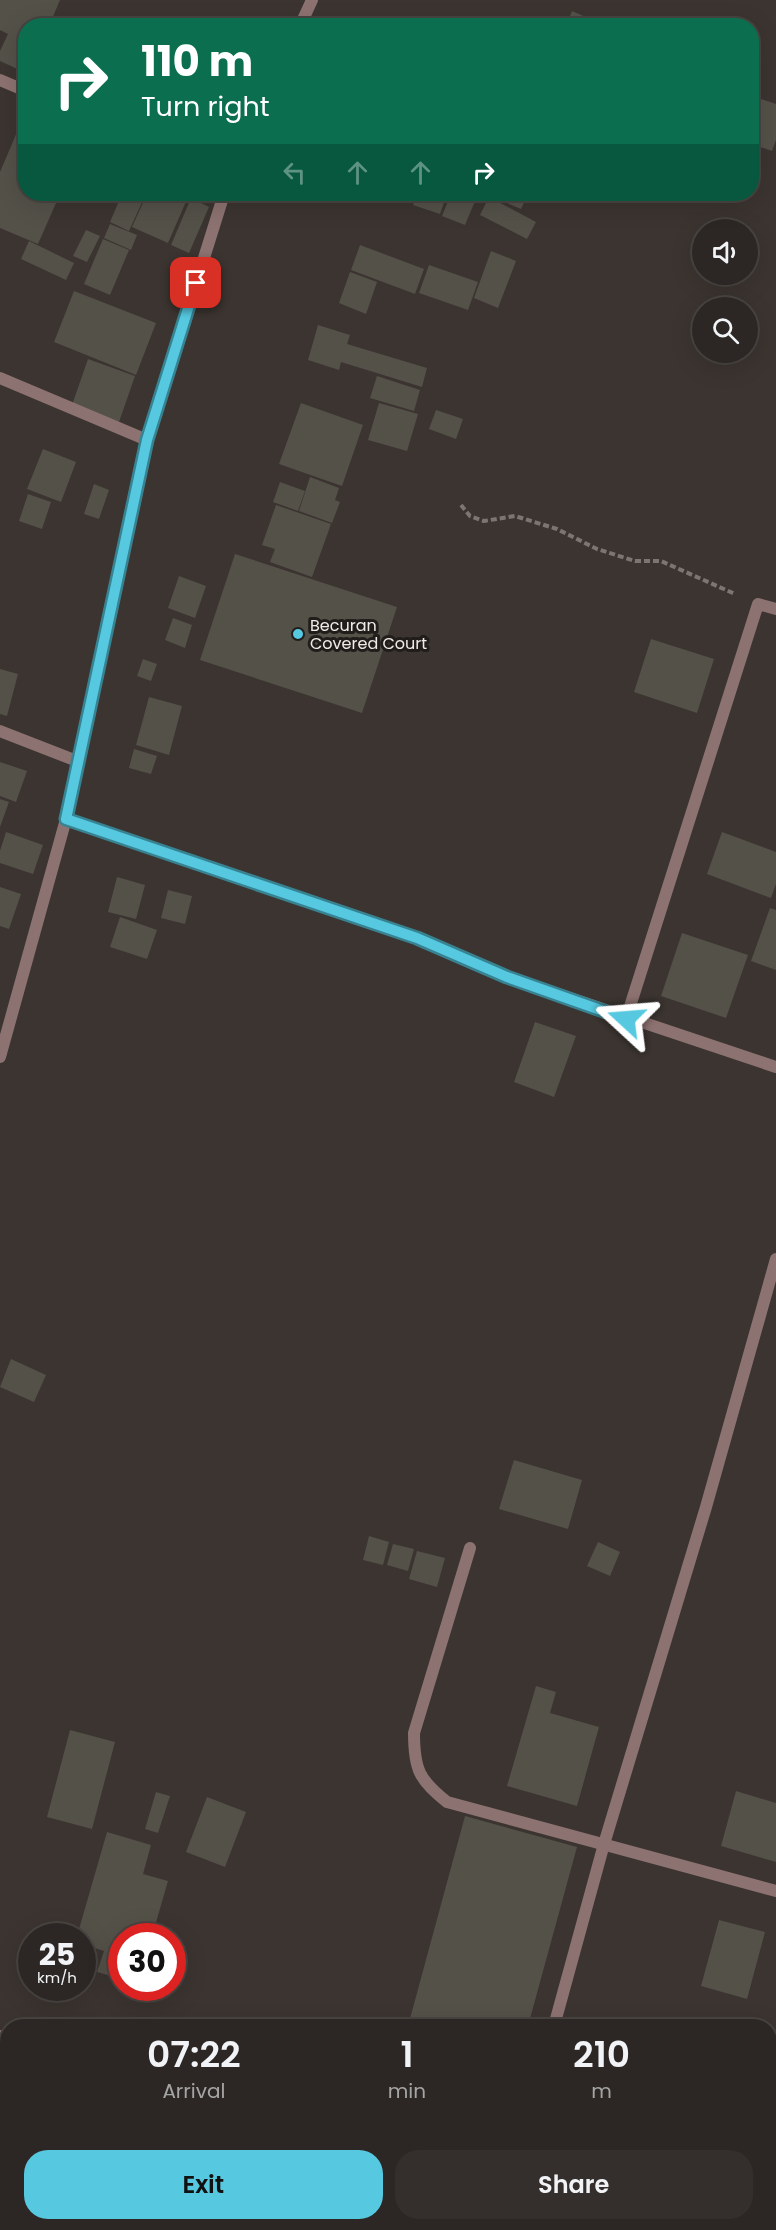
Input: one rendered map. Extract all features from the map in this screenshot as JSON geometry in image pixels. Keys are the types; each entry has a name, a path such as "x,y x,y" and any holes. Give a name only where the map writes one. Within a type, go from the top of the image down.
{"street":[{"path":"304,18 312,0"},
{"path":"0,80 18,87"},
{"path":"0,1057 66,819 147,440 222,201"},
{"path":"0,378 147,440"},
{"path":"626,1019 758,604 776,609"},
{"path":"0,731 77,761"},
{"path":"66,819 417,938 507,977 776,1068"},
{"path":"556,2019 604,1844 703,1518 776,1259"},
{"path":"470,1548 414,1733 414,1760 427,1786 447,1802 776,1891"}],"path":[{"path":"461,505 470,516 484,521 515,516 557,529 597,549 635,561 661,561 758,604"}],"building":[{"path":"0,0 60,0 52,18 18,18 18,69 0,61 0,51 8,34 0,30"},
{"path":"572,11 588,18 569,18"},
{"path":"759,98 776,104 776,140 772,151 759,146"},
{"path":"18,130 18,201 57,201 38,244 0,228 0,172"},
{"path":"119,201 143,201 129,231 110,222"},
{"path":"144,201 186,201 168,243 132,227"},
{"path":"190,201 197,201 209,207 189,253 171,245"},
{"path":"414,201 445,201 440,214 413,205"},
{"path":"448,201 475,201 465,225 442,216"},
{"path":"487,201 497,201 536,222 527,239 480,215"},
{"path":"502,201 525,201 521,209"},
{"path":"110,224 137,235 131,250 104,238"},
{"path":"86,230 100,236 87,262 73,256"},
{"path":"103,239 129,250 110,295 84,284"},
{"path":"29,241 74,263 66,280 21,259"},
{"path":"360,245 424,269 415,294 351,270"},
{"path":"491,251 516,261 498,308 474,298"},
{"path":"429,265 478,282 468,310 419,293"},
{"path":"350,272 377,282 366,314 339,303"},
{"path":"74,291 156,323 136,375 54,342"},
{"path":"318,325 350,335 347,344 427,368 422,387 341,362 339,370 308,360"},
{"path":"88,359 135,376 119,422 72,405"},
{"path":"377,376 420,390 414,411 370,398"},
{"path":"301,403 363,425 342,486 279,464"},
{"path":"379,403 418,414 407,451 368,440"},
{"path":"436,410 463,419 456,439 429,429"},
{"path":"43,449 76,462 61,502 27,489"},
{"path":"310,477 339,488 335,500 340,502 332,523 299,511"},
{"path":"280,482 305,491 298,511 273,502"},
{"path":"94,484 109,490 99,519 84,514"},
{"path":"28,494 51,502 42,529 19,521"},
{"path":"276,505 331,524 312,577 270,562 275,549 262,545"},
{"name":"Becuran Covered Court","path":"235,554 397,607 362,713 200,660"},
{"path":"179,576 206,586 195,618 168,608"},
{"path":"173,618 192,625 185,648 165,640"},
{"path":"651,639 714,659 697,713 634,692"},
{"path":"143,659 157,664 151,681 137,676"},
{"path":"0,669 18,674 7,716 0,714"},
{"path":"149,697 182,706 169,755 136,745"},
{"path":"134,749 157,756 151,774 129,768"},
{"path":"0,762 27,771 16,802 0,796"},
{"path":"0,799 9,802 0,827"},
{"path":"6,832 43,845 33,874 0,863 0,851"},
{"path":"722,832 776,852 776,884 771,898 707,874"},
{"path":"117,877 145,885 136,919 108,912"},
{"path":"0,887 21,894 9,929 0,926"},
{"path":"168,890 192,896 185,924 161,918"},
{"path":"770,908 776,910 776,970 751,961"},
{"path":"120,917 157,930 147,959 110,947"},
{"path":"682,933 748,955 726,1018 661,996"},
{"path":"535,1022 576,1036 554,1097 514,1082"},
{"path":"11,1359 46,1375 34,1402 0,1387"},
{"path":"514,1460 582,1480 568,1529 499,1509"},
{"path":"369,1536 389,1542 383,1565 363,1560"},
{"path":"598,1542 620,1552 610,1576 587,1566"},
{"path":"393,1544 414,1549 408,1571 387,1565"},
{"path":"417,1551 445,1558 437,1587 409,1579"},
{"path":"536,1686 556,1692 550,1713 599,1727 577,1806 507,1786"},
{"path":"70,1730 115,1742 92,1829 47,1817"},
{"path":"736,1791 776,1803 776,1862 721,1846"},
{"path":"156,1792 170,1796 158,1833 145,1829"},
{"path":"207,1797 246,1812 225,1867 186,1852"},
{"path":"465,1816 577,1847 530,2019 410,2019"},
{"path":"107,1832 151,1845 143,1874 168,1881 156,1923 108,1923 108,1975 97,1972 104,1951 96,1948 96,1923 81,1923"},
{"path":"719,1920 765,1932 747,1999 701,1986"}],"place":[{"name":"Becuran Covered Court","path":"298,634"}],"route":[{"path":"196,283 147,440 66,819 417,938 507,977 626,1019"}]}
